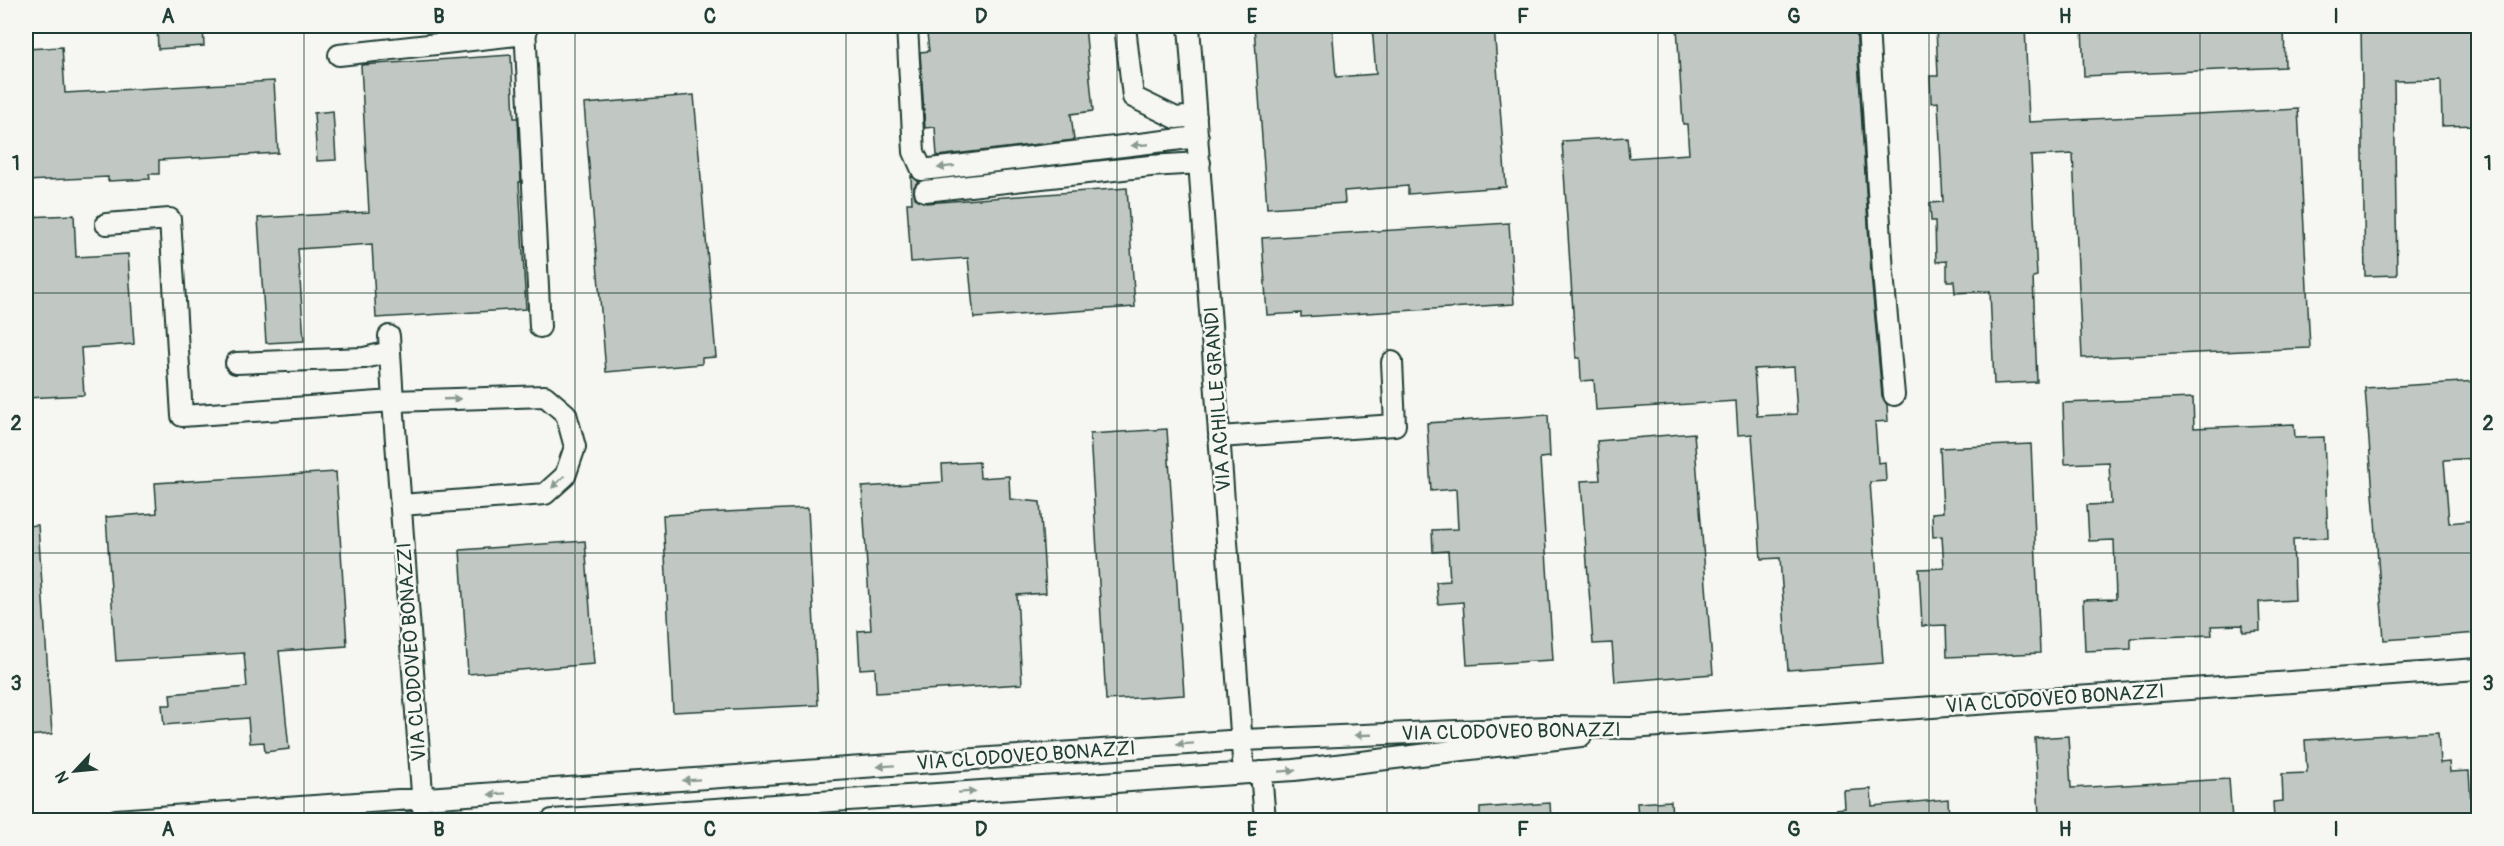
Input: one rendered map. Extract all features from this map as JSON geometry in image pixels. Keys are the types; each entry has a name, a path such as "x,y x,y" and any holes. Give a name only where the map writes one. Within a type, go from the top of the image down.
{"street":[{"path":"907,26 914,152 922,170 1198,137"},
{"path":"1125,26 1133,97 1176,118 1196,116"},
{"name":"VIA ACHILLE GRANDI","path":"1189,26 1243,740 1253,773"},
{"path":"1868,26 1883,273 1894,395"},
{"path":"339,55 525,30 540,327"},
{"path":"925,191 1150,166 1200,163"},
{"path":"106,224 170,219 182,416 393,401 545,396 566,414 575,447 565,476 545,494 401,505"},
{"name":"VIA CLODOVEO BONAZZI","path":"236,363 364,358 390,344 424,820"},
{"path":"1220,437 1395,425 1392,362"},
{"name":"VIA CLODOVEO BONAZZI","path":"116,820 1243,740 1549,727 1631,728 2478,669"},
{"name":"VIA CLODOVEO BONAZZI","path":"552,820 1253,773 1550,742 1631,728"},
{"path":"1253,773 1265,820"}],"building":[{"path":"157,26 203,26 204,46 158,49"},
{"path":"1004,26 1085,26 1093,111 1071,114 1074,140 937,156 935,127 925,128 920,52 929,51 927,33"},
{"path":"1254,26 1332,26 1336,77 1376,74 1372,26 1494,26 1506,187 1408,194 1408,186 1344,191 1345,203 1267,208"},
{"path":"1677,26 1738,26 1738,29 1768,26 1856,26 1871,274 1882,396 1887,405 1888,421 1875,422 1878,463 1885,462 1886,481 1870,482 1883,663 1788,670 1780,558 1761,559 1752,434 1738,435 1736,401 1596,410 1594,380 1581,381 1580,358 1576,358 1562,141 1627,137 1629,158 1689,154 1687,124 1683,124","holes":["1794,367 1797,414 1757,416 1754,369"]},
{"path":"1936,26 2025,26 2029,122 2298,109 2310,348 2082,358 2073,154 2031,156 2037,276 2033,277 2037,382 1994,384 1990,291 1955,293 1954,281 1947,281 1947,261 1936,262 1935,221 1931,221 1930,203 1943,202 1938,102 1931,103 1930,76 1938,76"},
{"path":"2082,26 2284,26 2285,67 2084,76"},
{"path":"2361,26 2478,26 2478,125 2442,126 2441,80 2394,81 2397,275 2365,276"},
{"path":"62,47 65,93 274,81 278,153 159,160 159,174 149,174 150,179 108,181 108,177 26,181 26,49"},
{"path":"511,55 514,118 518,118 526,309 376,318 372,244 298,249 304,341 266,343 258,218 369,212 361,65"},
{"path":"694,95 716,357 702,358 702,364 606,372 584,104"},
{"path":"333,111 336,160 317,161 314,113"},
{"path":"911,176 918,181 914,187 915,198 926,203 1127,188 1135,307 974,318 968,258 911,262 907,203 912,203"},
{"path":"74,215 76,257 128,254 134,344 81,348 84,395 26,398 26,217"},
{"path":"1509,223 1514,304 1301,317 1301,313 1267,315 1262,238"},
{"path":"2478,381 2478,458 2444,460 2449,523 2478,520 2478,633 2384,640 2365,388"},
{"path":"2193,398 2194,428 2294,424 2295,438 2324,437 2328,538 2293,539 2295,600 2259,602 2260,631 2243,632 2243,625 2211,626 2212,635 2131,638 2131,649 2085,651 2083,600 2116,599 2114,540 2089,541 2087,505 2111,504 2109,462 2065,464 2063,403"},
{"path":"1548,415 1550,457 1540,458 1553,660 1467,665 1463,602 1438,604 1436,582 1450,581 1448,551 1433,552 1432,530 1458,529 1456,489 1431,491 1427,423"},
{"path":"1167,429 1184,695 1106,700 1090,434"},
{"path":"1694,433 1713,674 1615,682 1612,643 1593,644 1581,481 1600,480 1597,441"},
{"path":"2031,444 2040,653 1947,657 1946,625 1922,626 1919,569 1944,568 1942,536 1933,537 1932,513 1943,512 1940,448"},
{"path":"979,462 980,478 1009,476 1010,499 1040,502 1046,593 1017,595 1022,684 876,693 875,668 860,669 858,631 871,630 862,487 943,482 942,464"},
{"path":"336,472 347,646 279,651 289,749 265,752 264,742 250,743 248,718 164,725 162,705 171,705 170,694 247,687 244,653 116,661 106,517 157,513 155,483"},
{"path":"808,508 818,705 673,712 663,515"},
{"path":"38,525 52,734 26,736 26,526"},
{"path":"585,541 594,664 468,674 460,550"},
{"path":"2438,732 2440,763 2449,762 2450,772 2469,771 2472,820 2274,820 2273,802 2283,801 2282,774 2307,773 2305,740"},
{"path":"2068,736 2071,788 2229,779 2232,820 2046,820 2046,815 2039,816 2035,738"},
{"path":"1871,789 1872,806 1948,799 1949,820 1837,820 1836,809 1845,808 1844,791"},
{"path":"1671,801 1672,820 1638,820 1637,803"},
{"path":"1550,803 1551,820 1480,820 1480,808"}]}
